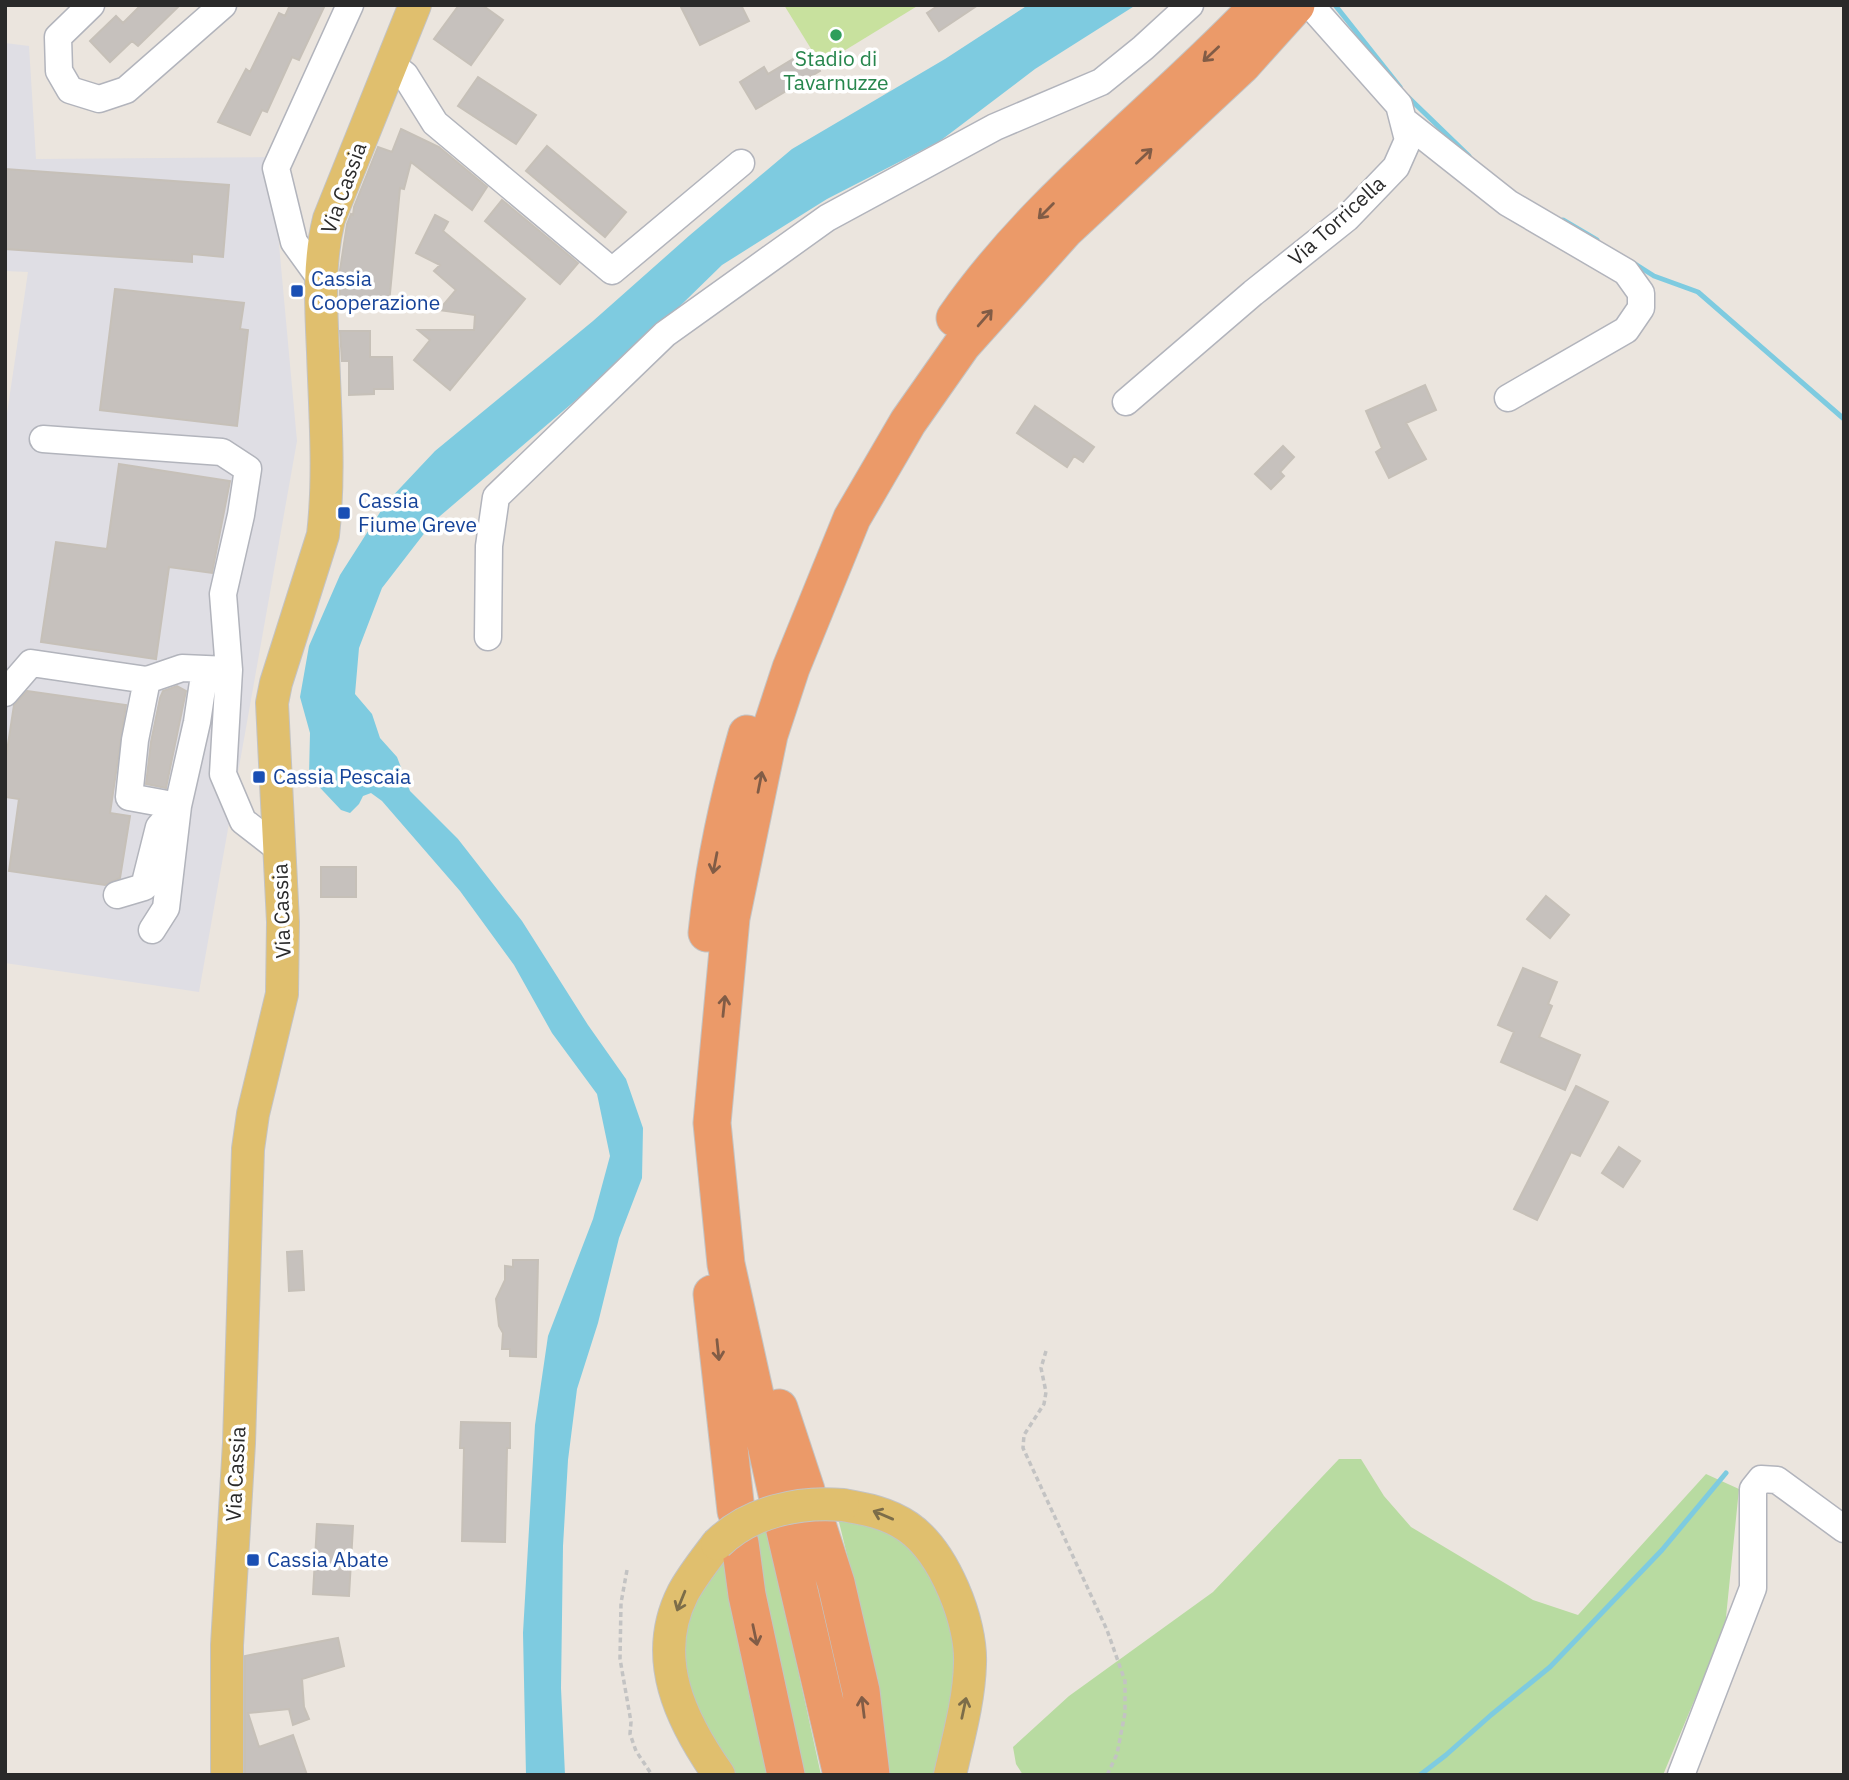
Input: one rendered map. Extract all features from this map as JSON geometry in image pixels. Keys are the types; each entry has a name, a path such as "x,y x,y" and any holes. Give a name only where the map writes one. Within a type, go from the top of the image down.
{"highway":[{"path":"712,1123 705,1102 699,1058 699,1008 713,877 727,805 769,665 813,554 852,477 900,396 969,297 1043,213 1220,46 1259,5"},
{"path":"871,1775 861,1691 836,1583 805,1507 726,1264 717,1184 712,1123 731,918 769,735 791,668 852,517 908,422 962,345 1065,230 1304,6"},
{"path":"717,1184 712,1292 731,1533 786,1775"},
{"path":"805,1507 829,1712 842,1775"}],"main road":[{"name":"Via Cassia","path":"227,1775 227,1645 239,1443 246,1185 253,1114 282,994 284,922 272,703 323,535 326,511 320,278 329,219 415,5"},
{"path":"719,1775 682,1711 672,1684 669,1658 672,1624 683,1594 731,1533 741,1525 776,1511 813,1504 805,1507"},
{"path":"805,1507 878,1511 909,1528 933,1552 952,1586 966,1625 971,1662 950,1775"}],"street":[{"path":"92,5 58,37 59,71 71,90 99,99 126,90 223,5"},
{"path":"320,278 293,242 276,168 350,5"},
{"path":"488,637 489,546 496,498 665,334 827,218 995,127 1101,82 1190,5"},
{"path":"1304,6 1399,105 1403,120 1508,203 1626,272 1641,293 1641,307 1626,330 1508,398"},
{"path":"391,64 405,75 435,123 612,271 741,163"},
{"name":"Via Torricella","path":"1126,402 1253,293 1347,218 1396,167 1409,140 1403,120"},
{"path":"43,439 222,452 248,469 241,515 223,594 217,670 223,774 243,821 279,849"},
{"path":"5,693 31,663 147,680 182,668 217,670"},
{"path":"152,930 166,908 178,806 197,722 217,670"},
{"path":"147,680 135,740 129,797 178,806"},
{"path":"117,895 144,887 159,827 178,806"},
{"path":"1681,1775 1753,1588 1753,1489 1761,1479 1777,1480 1844,1529"}],"path":[{"path":"1046,1350 1041,1368 1046,1392 1044,1404 1024,1435 1023,1448 1107,1630 1125,1681 1125,1713 1118,1754 1107,1775"},
{"path":"627,1570 621,1603 620,1659 631,1722 630,1734 636,1751 652,1775"}],"shaded area":[{"path":"5,43 29,46 36,159 271,157 297,441 199,992 5,963 5,427 28,272 5,271"}],"green space":[{"name":"Stadio di Tavarnuzze","path":"784,5 919,5 821,65"},
{"path":"1339,1459 1361,1459 1384,1496 1411,1527 1533,1600 1578,1615 1706,1474 1739,1489 1725,1627 1663,1775 1023,1775 1016,1764 1013,1747 1069,1696 1213,1592"},
{"path":"838,1518 866,1521 897,1536 919,1555 954,1620 957,1669 935,1775 881,1775 861,1612"},
{"path":"767,1528 821,1775 794,1775 746,1538"},
{"path":"725,1552 774,1775 732,1775 700,1722 686,1679 683,1636 689,1615"}],"water":[{"path":"1028,5 1136,5 1035,69 940,141 827,199 722,265 637,348 433,522 382,588 359,648 355,694 372,714 380,738 397,757 410,791 458,839 522,921 626,1079 643,1128 642,1178 619,1238 598,1323 577,1389 568,1460 563,1546 561,1688 565,1775 526,1775 523,1633 535,1425 548,1336 593,1219 610,1156 597,1094 552,1033 514,965 460,891 382,801 371,793 363,796 350,813 341,810 309,776 310,733 300,697 309,646 340,575 386,503 435,451 593,321 792,149 945,59"}],"building":[{"path":"141,5 180,5 138,46 132,41 110,62 90,41 116,16 123,23"},
{"path":"290,5 325,5 299,60 292,57 267,112 262,110 250,135 218,122 246,69 250,72 279,13 285,16"},
{"path":"459,5 482,5 503,20 471,65 434,39"},
{"path":"680,5 741,5 749,21 700,45"},
{"path":"939,5 978,5 939,31 927,13"},
{"path":"808,50 820,71 756,109 740,82 764,67 768,74"},
{"path":"478,77 536,115 516,144 458,106"},
{"path":"401,129 439,147 487,187 472,210 411,162 404,189 400,188 389,304 350,299 350,312 340,311 340,270 347,224 351,214 353,215 378,147 392,152"},
{"path":"547,146 626,212 605,237 526,171"},
{"path":"5,169 229,185 223,257 192,254 192,262 5,249"},
{"path":"502,200 578,263 560,284 485,221"},
{"path":"435,215 448,222 443,231 525,299 450,390 414,360 430,340 418,330 474,330 475,315 439,310 456,290 434,271 440,265 416,253"},
{"path":"115,289 244,303 240,329 248,330 237,426 100,410"},
{"path":"340,331 370,331 370,357 392,357 393,389 374,389 374,394 349,395 349,361 342,361"},
{"path":"1425,385 1436,410 1406,423 1426,459 1389,478 1376,452 1382,448 1366,411"},
{"path":"1035,406 1094,447 1083,462 1074,456 1067,467 1017,433"},
{"path":"1283,446 1294,457 1280,472 1284,476 1271,489 1255,474"},
{"path":"119,464 230,481 212,573 169,567 156,659 41,642 56,542 107,549"},
{"path":"177,686 186,691 166,788 146,784 160,698 163,691"},
{"path":"27,691 126,705 110,813 130,816 120,878 105,885 9,871 19,799 5,797 5,764 14,705"},
{"path":"321,867 356,867 356,897 321,897"},
{"path":"1546,896 1569,915 1550,938 1527,919"},
{"path":"1523,968 1557,982 1548,1004 1552,1006 1539,1037 1580,1055 1565,1090 1501,1062 1514,1032 1498,1025"},
{"path":"1576,1086 1608,1102 1580,1156 1571,1152 1537,1220 1514,1209"},
{"path":"1619,1147 1640,1161 1623,1187 1602,1173"},
{"path":"302,1251 304,1290 289,1291 287,1252"},
{"path":"513,1260 538,1260 536,1357 510,1356 510,1349 502,1349 503,1333 499,1326 496,1299 505,1280 505,1266 513,1267"},
{"path":"461,1422 510,1423 505,1542 462,1541 464,1448 460,1448"},
{"path":"317,1524 353,1526 349,1596 313,1594"},
{"path":"338,1638 344,1666 302,1679 304,1707 309,1719 293,1725 289,1709 248,1713 259,1747 293,1735 307,1775 245,1775 245,1656"}],"waterway":[{"path":"1335,5 1400,87"},
{"path":"1408,97 1469,156"},
{"path":"1563,220 1597,240"},
{"path":"1632,262 1654,276 1698,292 1844,419"},
{"path":"1420,1775 1550,1667 1662,1550 1726,1473"}],"place":[{"name":"Stadio di Tavarnuzze","path":"836,35"},
{"name":"Cassia Cooperazione","path":"297,291"},
{"name":"Cassia Fiume Greve","path":"344,513"},
{"name":"Cassia Pescaia","path":"259,777"},
{"name":"Cassia Abate","path":"253,1560"}]}
